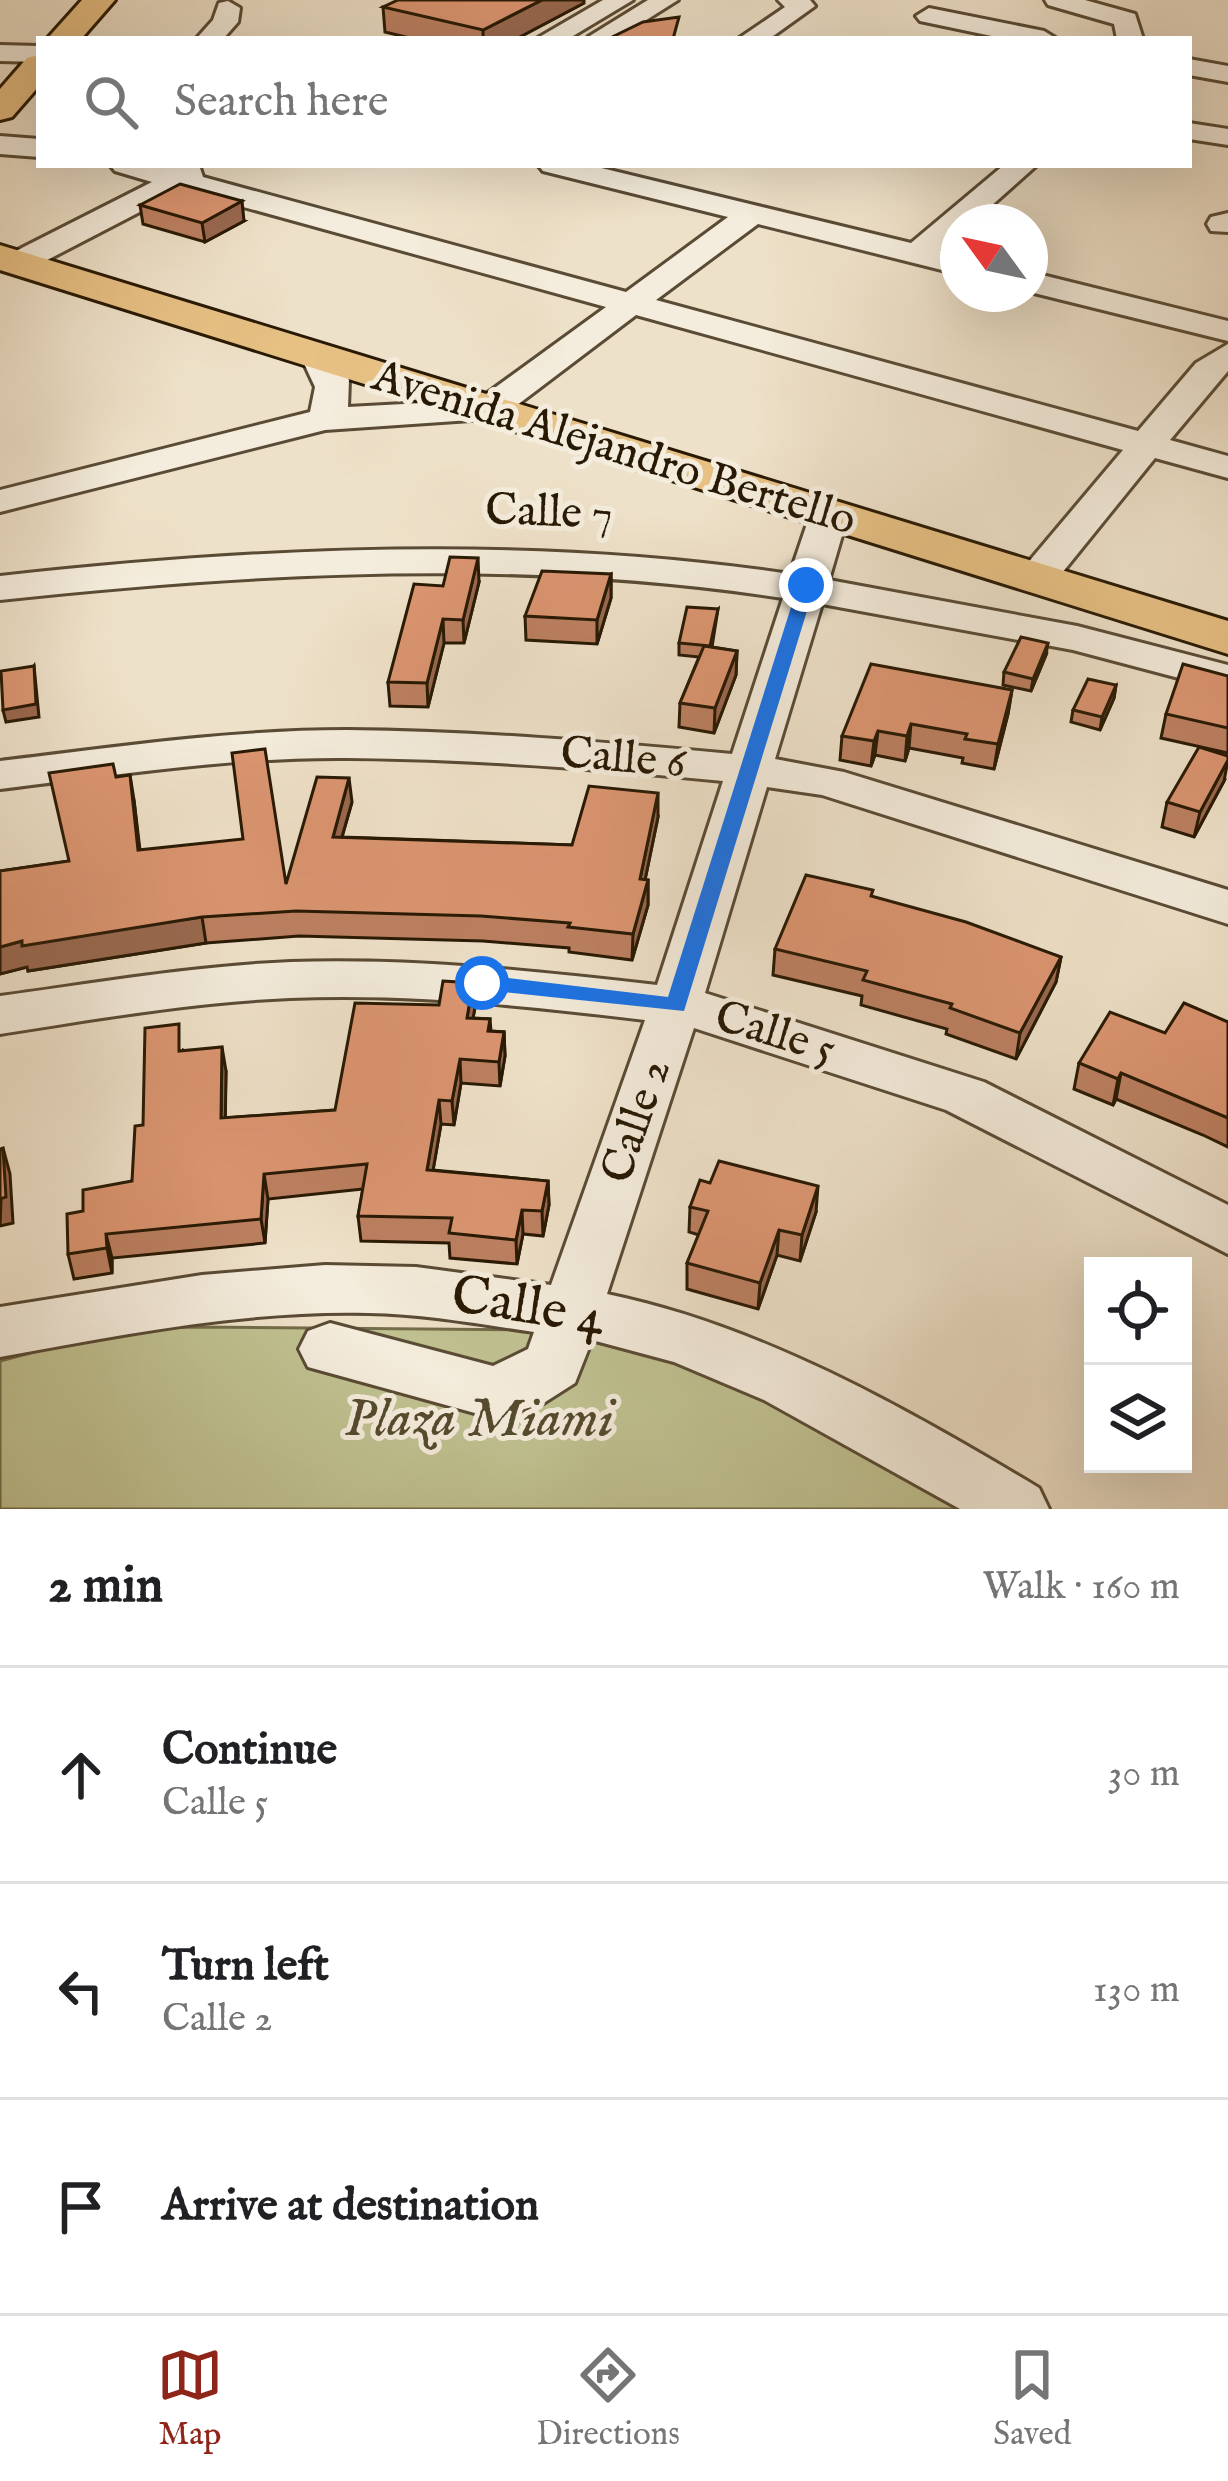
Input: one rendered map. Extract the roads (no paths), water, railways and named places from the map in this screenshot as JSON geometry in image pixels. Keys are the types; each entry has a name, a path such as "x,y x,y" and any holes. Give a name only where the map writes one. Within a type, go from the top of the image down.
{"main road":[{"path":"66,36 99,0"},
{"path":"0,110 36,68"},
{"name":"Avenida Alejandro Bertello","path":"9,260 1228,638"}],"street":[{"path":"557,35 666,0"},
{"path":"756,36 803,6 790,0"},
{"path":"1057,0 1126,20 1129,36"},
{"path":"211,36 225,22 228,8"},
{"path":"600,36 621,13"},
{"path":"930,15 1030,36"},
{"path":"0,53 36,54"},
{"path":"1192,68 1228,74"},
{"path":"1192,131 1228,137"},
{"path":"0,146 36,148"},
{"path":"154,168 193,172 635,304 1228,467"},
{"path":"565,168 940,260"},
{"path":"918,254 1018,168"},
{"path":"9,260 193,172"},
{"path":"0,501 325,419 488,410 752,214"},
{"path":"1048,286 1228,331"},
{"path":"1035,580 1208,370 1228,354"},
{"path":"318,357 332,377 335,398 325,419"},
{"name":"Calle 2","path":"330,1349 493,1392 520,1385 553,1365 676,1006 829,515"},
{"name":"Calle 7","path":"0,588 255,564 413,558 616,566 806,585 1083,639 1228,678"},
{"name":"Calle 6","path":"0,775 184,752 345,744 584,754 752,770 828,782 1228,908"},
{"name":"Calle 5","path":"0,1015 156,992 291,980 482,983 676,1006 744,1021 965,1096 1228,1231"},
{"name":"Calle 4","path":"0,1332 204,1300 326,1288 429,1291 572,1313 638,1326 732,1358 898,1440 1016,1509"}],"park label":[{"name":"Plaza Miami","path":"479,1420"}]}
